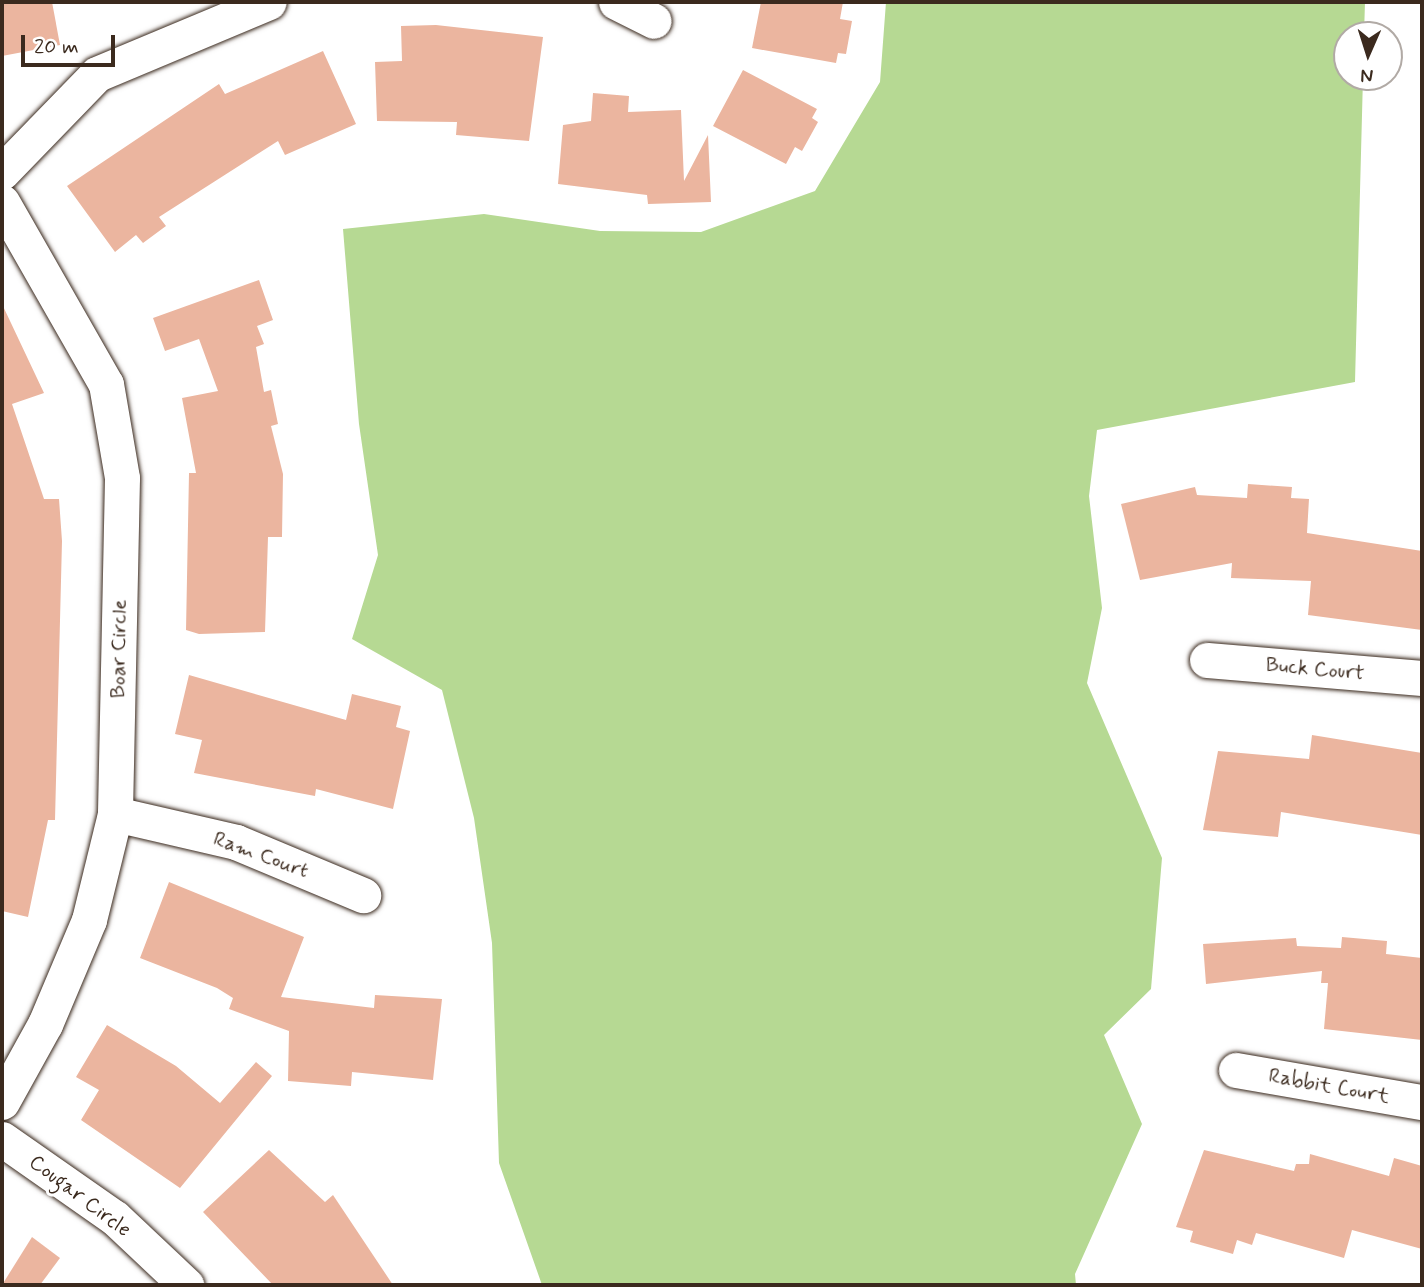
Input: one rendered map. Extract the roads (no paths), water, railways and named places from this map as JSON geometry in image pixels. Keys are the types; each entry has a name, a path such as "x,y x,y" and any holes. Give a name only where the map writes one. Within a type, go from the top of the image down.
{"street":[{"path":"2,172 97,75 270,2"},
{"path":"616,2 654,21"},
{"name":"Boar Circle","path":"2,202 106,384 122,478 115,814 89,920 45,1024 2,1102"},
{"name":"Buck Court","path":"1207,660 1422,678"},
{"name":"Ram Court","path":"115,814 236,842 363,895"},
{"name":"Rabbit Court","path":"1236,1070 1422,1102"},
{"name":"Cougar Circle","path":"2,1139 116,1218 186,1285"}]}
